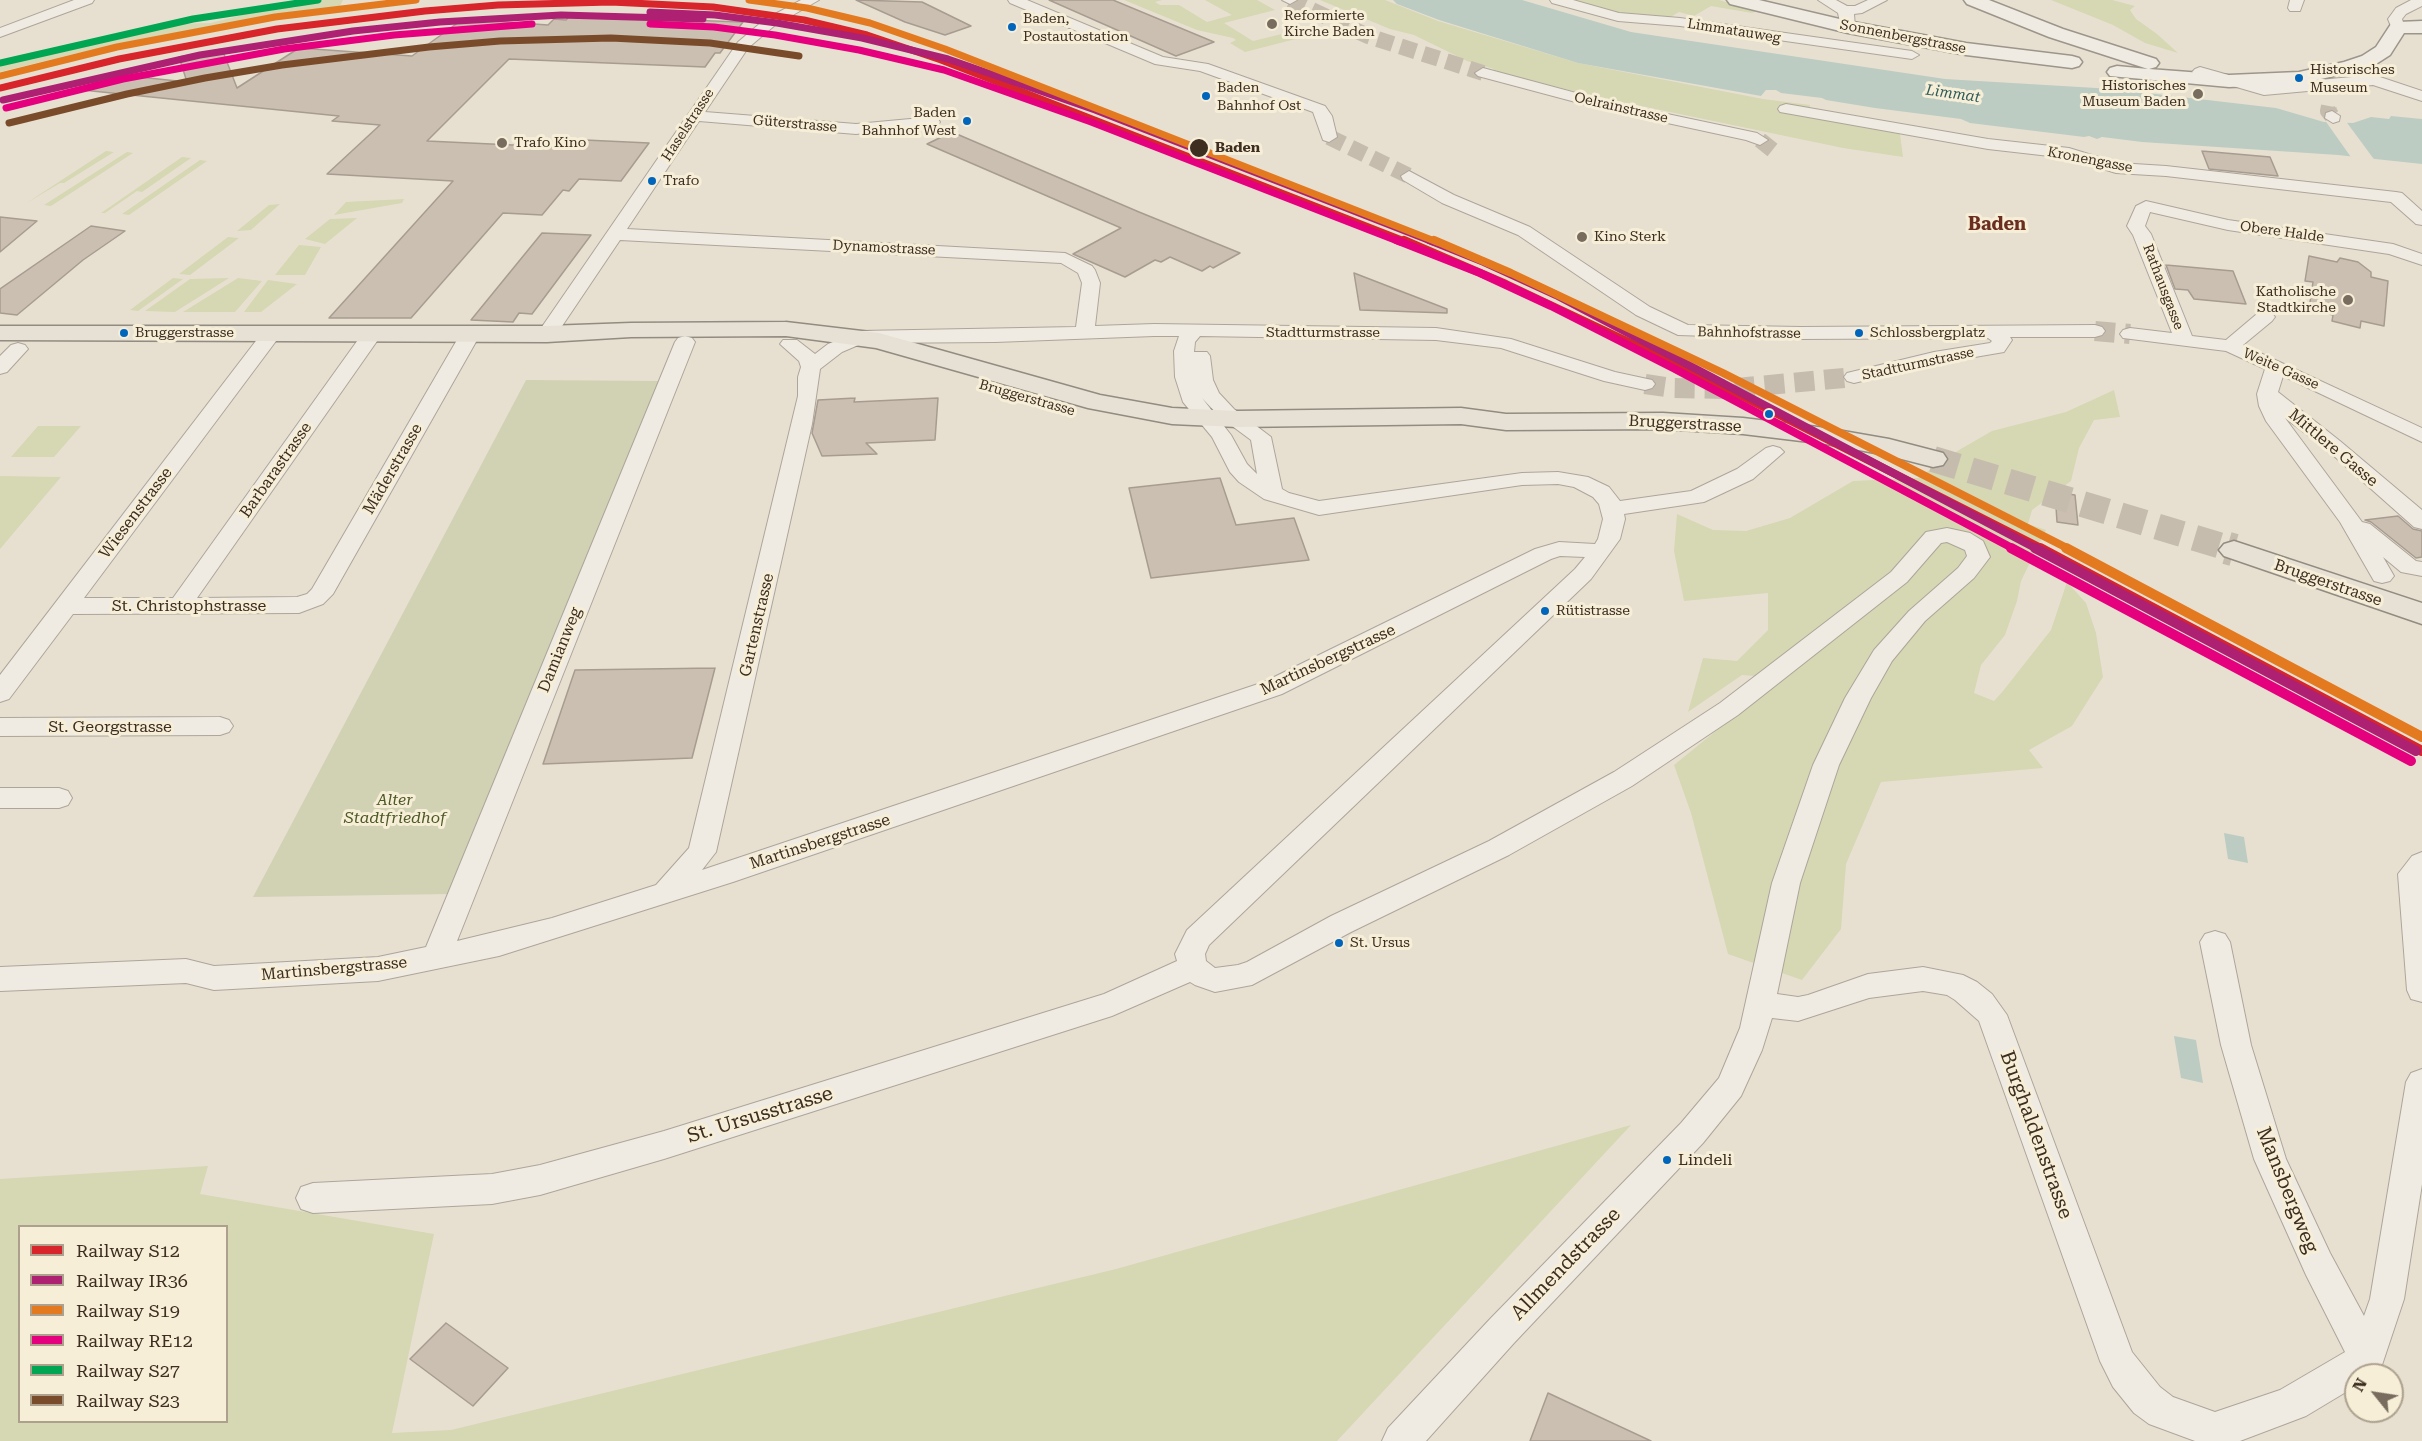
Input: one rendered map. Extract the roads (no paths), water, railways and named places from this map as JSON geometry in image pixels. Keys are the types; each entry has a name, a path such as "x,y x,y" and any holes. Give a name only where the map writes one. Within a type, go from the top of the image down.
{"main road":[{"name":"Sonnenbergstrasse","path":"1736,0 1846,19 1966,49 2074,59 2091,54 2105,64"},
{"path":"1973,0 2056,33 2105,64 2229,81 2299,78 2349,67 2369,60 2383,51 2398,28 2422,27"},
{"path":"2056,33 2072,45 2074,59"},
{"path":"2105,64 2200,72 2309,74"},
{"name":"Bruggerstrasse","path":"9,341 272,333 547,334 709,328 778,329 1086,415 1165,430 1221,424 1461,416 1506,422 1663,421 1743,426 1844,440 1889,447 1933,459"},
{"name":"Bruggerstrasse","path":"547,334 600,342 898,346 1097,402 1221,424 1262,437 1327,438 1465,431 1506,422"},
{"name":"Bruggerstrasse","path":"2234,550 2422,614"}],"street":[{"path":"0,33 87,0"},
{"name":"Haselstrasse","path":"547,334 616,234 725,67 748,39 776,18 811,0"},
{"path":"1015,0 1160,61 1203,67 1320,109 1329,137"},
{"name":"Limmatauweg","path":"1557,0 1625,18 1680,22 1912,55"},
{"path":"1825,0 1846,19 1857,10 1880,0"},
{"path":"2398,28 2395,19 2398,14 2416,1"},
{"path":"2200,72 2264,90 2363,80 2380,81 2422,96"},
{"name":"Oelrainstrasse","path":"1483,73 1604,105 1751,136 1760,140"},
{"path":"2370,97 2398,88"},
{"name":"Kronengasse","path":"1786,110 1988,144 2069,153 2116,168 2166,171 2396,197 2422,220"},
{"name":"Güterstrasse","path":"694,116 856,129 932,122"},
{"name":"Bahnhofstrasse","path":"1409,176 1448,199 1520,229 1643,311 1672,327 1693,332 2095,331"},
{"name":"Obere Halde","path":"2141,220 2146,206 2228,225 2382,247 2422,260"},
{"name":"Rathausgasse","path":"2141,220 2184,340"},
{"name":"Dynamostrasse","path":"616,234 1065,258 1086,270 1091,283 1085,332"},
{"path":"2230,346 2265,317"},
{"path":"1221,424 1193,402 1185,377 1186,340 1195,331 1202,344 1200,363 1203,380 1210,395 1238,467 1247,477 1272,494 1295,503 1319,508 1522,479 1558,478 1580,482 1596,489 1613,509 1612,529 1602,551 1583,574 1204,929 1192,946 1190,954 1193,967 1205,977 1215,980 1242,977 1341,924 1474,861 1556,818 1649,763 1729,709 1899,577 1934,537 1947,535 1962,538 1971,543 1978,551 1979,557 1976,563 1917,616 1883,656 1858,698 1826,765 1785,883 1761,1004"},
{"name":"Stadtturmstrasse","path":"843,347 935,334 995,336 1195,331 1436,334 1466,336 1504,343 1611,377 1645,384"},
{"name":"Stadtturmstrasse","path":"1854,377 1934,358 1997,348 2002,340 1993,332"},
{"name":"Wiesenstrasse","path":"0,693 272,333"},
{"name":"Mäderstrasse","path":"312,602 321,594 471,333"},
{"name":"Barbarastrasse","path":"179,606 372,334"},
{"name":"Weite Gasse","path":"2130,334 2230,346 2422,436"},
{"name":"Stadtturmstrasse","path":"898,346 960,343 995,336"},
{"path":"0,368 9,341"},
{"name":"Damianweg","path":"436,958 684,342"},
{"path":"790,344 808,358 811,367 843,347"},
{"name":"Gartenstrasse","path":"666,892 702,852 746,672 808,396 843,347"},
{"path":"2276,366 2267,394 2269,406 2276,421 2350,520 2382,576"},
{"name":"Gartenstrasse","path":"808,396 806,386 811,367"},
{"name":"Mittlere Gasse","path":"2267,394 2333,445 2422,522"},
{"path":"1262,437 1272,494"},
{"path":"1613,509 1696,497 1744,474 1773,452"},
{"path":"2350,520 2416,568"},
{"name":"Martinsbergstrasse","path":"0,979 186,971 214,978 385,968 436,958 552,929 723,874 1273,688 1551,551 1568,549 1602,551"},
{"name":"St. Christophstrasse","path":"66,606 299,605 312,602"},
{"name":"St. Georgstrasse","path":"0,727 220,726"},
{"path":"0,798 59,798"},
{"path":"702,852 723,874"},
{"path":"2417,868 2422,990"},
{"name":"Mansbergweg","path":"2215,942 2235,1045 2270,1159 2318,1264 2367,1359"},
{"name":"St. Ursusstrasse","path":"313,1198 492,1189 540,1180 664,1145 1112,1004 1193,967"},
{"name":"Burghaldenstrasse","path":"1761,1004 1798,1009 1868,986 1923,979 1952,984 1966,991 1981,1003 1992,1015 2118,1361 2126,1375 2147,1400 2162,1411 2217,1436"},
{"name":"Allmendstrasse","path":"1401,1441 1502,1331 1692,1133 1730,1087 1748,1050 1761,1004"},
{"path":"2217,1436 2293,1403 2367,1359 2387,1299 2422,1082"}],"water":[{"name":"Limmat","path":"1393,0 1522,0 1631,32 1945,79 2113,89 2276,108 2324,122 2353,123 2371,117 2389,119 2391,116 2422,119 2422,164 2338,155 2142,142 2102,137 2097,139 2089,136 1970,123 1961,119 1875,108 1781,93 1776,90 1766,90 1761,96 1578,63 1439,20 1397,4"},
{"path":"2224,833 2244,837 2248,863 2228,859"},
{"path":"2174,1036 2196,1040 2203,1083 2181,1078"}],"tunnel":[{"path":"1290,0 1368,36 1483,73"},
{"path":"2329,106 2328,111 2332,116"},
{"path":"1329,137 1409,176"},
{"path":"1760,140 1775,152"},
{"path":"2095,331 2130,334"},
{"path":"1645,384 1672,388 1726,389 1854,377"},
{"path":"1933,459 2232,549"},
{"path":"2227,548 2234,550"}],"rail line":[{"name":"S27","path":"0,63 193,19 318,0"},
{"name":"S19","path":"0,76 117,47 275,17 416,0"},
{"name":"S19","path":"749,0 807,8 870,23 945,49 1402,227 1511,273 1723,373 1987,506 2422,737"},
{"name":"S12","path":"0,88 119,59 277,29 425,11 498,5 611,2 713,7 804,20 867,35 941,60 1074,111 1398,238 1506,284 1718,384 1982,517 2422,751"},
{"name":"IR36","path":"650,12 715,15 777,23 862,38 948,59 1095,110 1484,262 1556,295 1678,358 2416,751"},
{"name":"IR36","path":"3,100 200,55 353,31 440,22 561,15 703,19"},
{"name":"RE12","path":"6,108 123,79 284,49 394,35 532,24"},
{"name":"RE12","path":"650,24 714,27 775,35 859,50 944,70 1091,122 1480,273 1673,368 2411,761"},
{"name":"S23","path":"9,123 127,94 205,78 282,65 429,47 500,41 611,38 710,43 799,56"}],"place":[{"name":"Reformierte Kirche Baden","path":"1272,24"},
{"name":"Baden, Postautostation","path":"1012,27"},
{"name":"Historisches Museum","path":"2299,78"},
{"name":"Historisches Museum Baden","path":"2198,94"},
{"name":"Baden Bahnhof Ost","path":"1206,96"},
{"name":"Baden Bahnhof West","path":"967,121"},
{"name":"Trafo Kino","path":"502,143"},
{"name":"Baden","path":"1199,148"},
{"name":"Trafo","path":"652,181"},
{"name":"Kino Sterk","path":"1582,237"},
{"name":"Katholische Stadtkirche","path":"2348,300"},
{"name":"Bruggerstrasse","path":"124,333"},
{"name":"Schlossbergplatz","path":"1859,333"},
{"name":"Rütistrasse","path":"1545,611"},
{"name":"St. Ursus","path":"1339,943"},
{"name":"Lindeli","path":"1667,1160"}],"district":[{"name":"Baden","path":"1997,225"}],"park label":[{"name":"Alter Stadtfriedhof","path":"395,809"}]}
